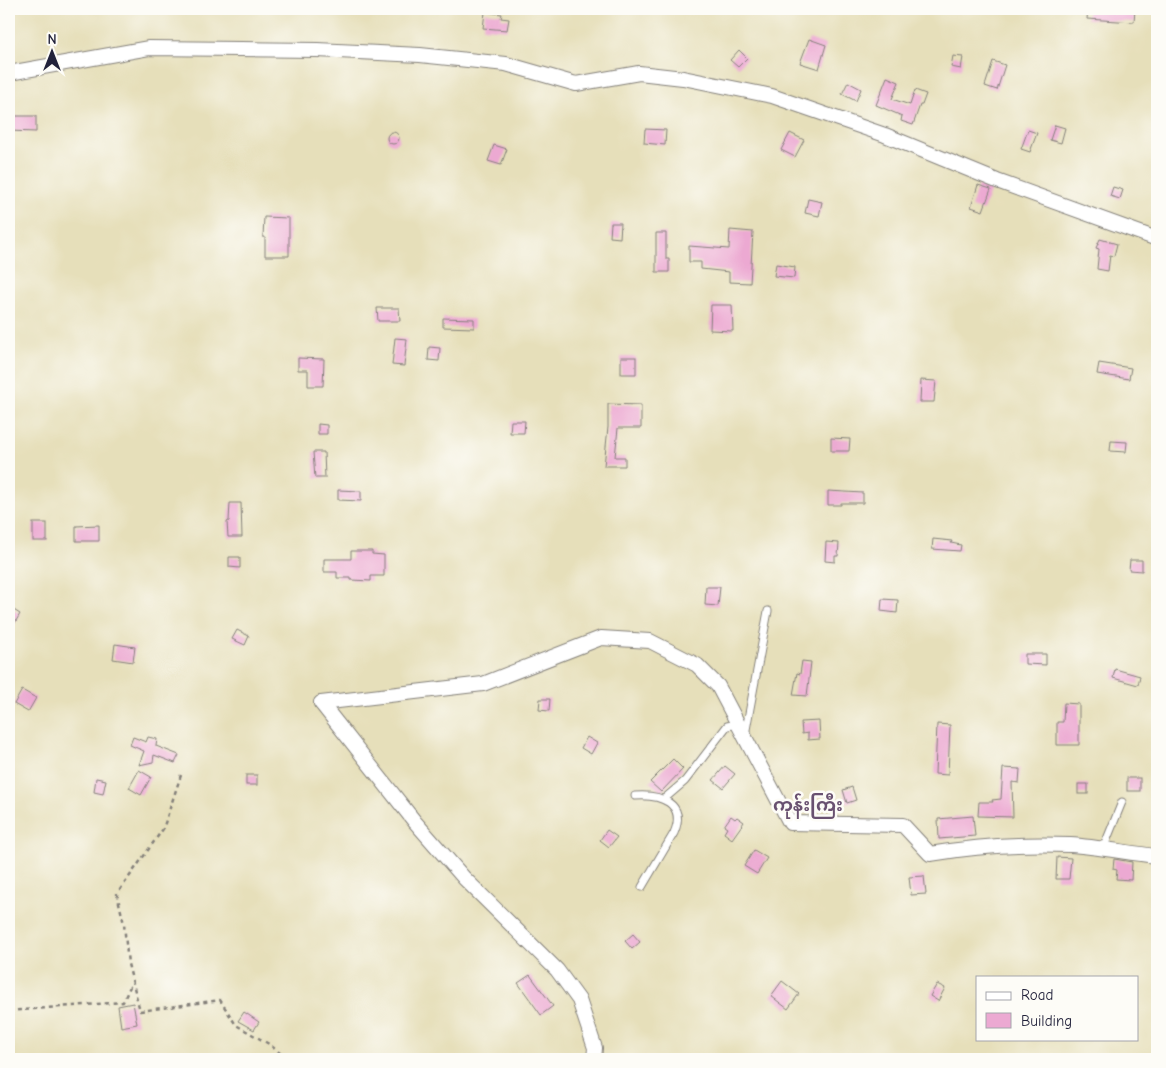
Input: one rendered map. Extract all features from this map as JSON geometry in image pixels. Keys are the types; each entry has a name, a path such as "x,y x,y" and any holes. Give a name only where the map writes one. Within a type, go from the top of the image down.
{"street":[{"path":"9,72 149,48 317,50 420,55 506,64 576,84 639,73 683,78 772,96 885,135 1006,184 1157,239"},
{"path":"594,1059 595,1048 579,1000 557,970 458,871 415,822 321,703 483,684 601,638 650,641 697,665 718,686 790,823 903,825 930,854 959,849 1017,844 1072,845 1157,856"}],"lane":[{"path":"745,737 768,612"},
{"path":"664,799 685,781 727,726 738,724"},
{"path":"635,796 648,795 664,799 677,814 678,825 642,888"},
{"path":"1103,849 1122,802"}],"path":[{"path":"181,775 163,829 118,894 124,924 128,964 140,1011 220,1000 236,1025 269,1044 287,1059"},
{"path":"9,1011 123,1002 132,982"}],"building":[{"path":"1088,9 1135,9 1134,22 1087,19"},
{"path":"485,12 502,14 501,18 509,19 507,30 483,28"},
{"path":"809,39 826,45 819,69 800,63"},
{"path":"739,50 747,58 738,67 730,60"},
{"path":"953,56 963,57 961,69 951,67"},
{"path":"993,61 1005,65 997,90 985,86"},
{"path":"887,77 899,82 892,99 910,105 915,90 926,94 913,125 901,121 902,116 876,105"},
{"path":"848,82 861,89 856,101 842,94"},
{"path":"9,116 36,116 36,132 9,131"},
{"path":"1055,125 1065,128 1061,143 1050,140"},
{"path":"645,129 666,130 665,145 644,143"},
{"path":"1028,130 1037,133 1030,152 1021,149"},
{"path":"391,132 395,132 399,138 395,144 391,144 387,140 387,136"},
{"path":"790,133 804,140 795,157 781,150"},
{"path":"494,145 507,149 501,165 488,161"},
{"path":"978,185 991,189 983,211 971,207"},
{"path":"1113,187 1123,190 1120,199 1110,196"},
{"path":"808,199 822,202 819,216 805,213"},
{"path":"264,217 289,218 289,256 265,256 265,237 263,237"},
{"path":"611,223 621,223 620,238 610,237"},
{"path":"730,230 753,232 750,283 729,282 729,272 701,269 701,262 689,262 689,246 729,249"},
{"path":"656,233 666,233 666,259 669,259 669,272 656,272"},
{"path":"1100,239 1117,244 1114,256 1110,255 1108,271 1097,269 1099,249 1096,248"},
{"path":"776,264 795,267 794,278 774,276"},
{"path":"711,305 732,305 733,331 710,330"},
{"path":"377,308 399,308 400,321 378,321"},
{"path":"443,318 474,319 474,328 443,327"},
{"path":"395,338 407,339 404,366 392,365"},
{"path":"429,347 440,348 439,361 428,360"},
{"path":"621,357 636,357 636,374 621,374"},
{"path":"298,358 324,359 323,386 308,386 308,370 298,370"},
{"path":"1099,363 1131,368 1129,379 1097,374"},
{"path":"921,380 936,381 934,402 920,402"},
{"path":"608,404 641,405 641,428 618,428 615,457 625,457 625,466 604,466"},
{"path":"511,421 525,421 524,433 510,433"},
{"path":"318,424 327,425 327,434 318,434"},
{"path":"831,438 850,439 849,451 831,451"},
{"path":"1111,441 1127,442 1126,452 1110,451"},
{"path":"313,452 324,452 325,478 315,478"},
{"path":"338,490 361,491 361,501 338,500"},
{"path":"828,491 863,493 863,503 828,505"},
{"path":"230,503 241,503 242,537 228,537 227,522 229,521"},
{"path":"33,523 47,523 47,541 33,541"},
{"path":"99,525 99,541 76,541 76,526"},
{"path":"933,539 952,541 951,543 961,545 960,551 932,549"},
{"path":"826,542 839,543 838,556 835,556 835,562 825,561"},
{"path":"351,551 372,551 372,554 384,555 384,576 371,576 371,581 351,580 351,578 337,578 337,572 324,572 324,559 351,559"},
{"path":"229,557 240,557 240,568 229,567"},
{"path":"1130,560 1142,560 1142,571 1129,570"},
{"path":"706,587 720,587 718,606 705,605"},
{"path":"882,599 898,600 897,613 881,611"},
{"path":"9,607 20,614 9,633"},
{"path":"237,630 249,636 245,645 232,639"},
{"path":"115,644 135,647 133,662 113,659"},
{"path":"1025,654 1046,654 1046,665 1025,664"},
{"path":"802,661 811,662 807,696 793,695 797,673 800,674"},
{"path":"1115,669 1140,676 1138,685 1113,678"},
{"path":"22,690 36,698 28,712 14,704"},
{"path":"540,699 550,699 549,711 539,710"},
{"path":"1064,703 1079,704 1079,745 1057,745 1057,722 1063,722"},
{"path":"819,721 820,739 808,740 808,733 802,734 801,722"},
{"path":"937,724 950,725 948,775 935,774"},
{"path":"133,737 146,742 148,737 157,739 156,746 179,755 175,763 154,755 153,762 139,765 144,751 130,745"},
{"path":"587,737 597,743 591,754 581,748"},
{"path":"673,759 683,769 661,792 650,782"},
{"path":"725,766 735,774 723,788 713,780"},
{"path":"1003,768 1020,769 1019,783 1012,782 1013,817 978,816 979,802 993,802 992,800 1001,799"},
{"path":"139,770 151,777 141,795 129,788"},
{"path":"246,775 257,775 257,785 246,785"},
{"path":"96,778 106,780 103,794 94,792"},
{"path":"1127,778 1140,778 1140,791 1127,791"},
{"path":"1078,784 1088,784 1088,794 1078,794"},
{"path":"852,787 856,800 847,803 843,790"},
{"path":"731,816 735,819 737,817 744,822 732,839 724,833 727,828 724,826"},
{"path":"973,816 975,836 939,839 938,819"},
{"path":"607,830 617,837 609,847 600,840"},
{"path":"754,850 767,858 757,874 744,866"},
{"path":"1057,857 1071,858 1069,879 1056,879"},
{"path":"1114,859 1132,862 1131,880 1116,879 1117,870 1113,869"},
{"path":"924,876 926,894 911,895 909,877"},
{"path":"633,934 640,942 632,949 625,941"},
{"path":"530,975 553,1006 541,1015 518,983"},
{"path":"782,981 799,994 788,1009 771,996"},
{"path":"937,984 945,988 938,1001 930,996"},
{"path":"133,1003 137,1024 121,1027 118,1006"},
{"path":"244,1012 259,1022 254,1030 238,1021"}],"district":[{"name":"ကုန်းကြီး","path":"808,805"}]}
